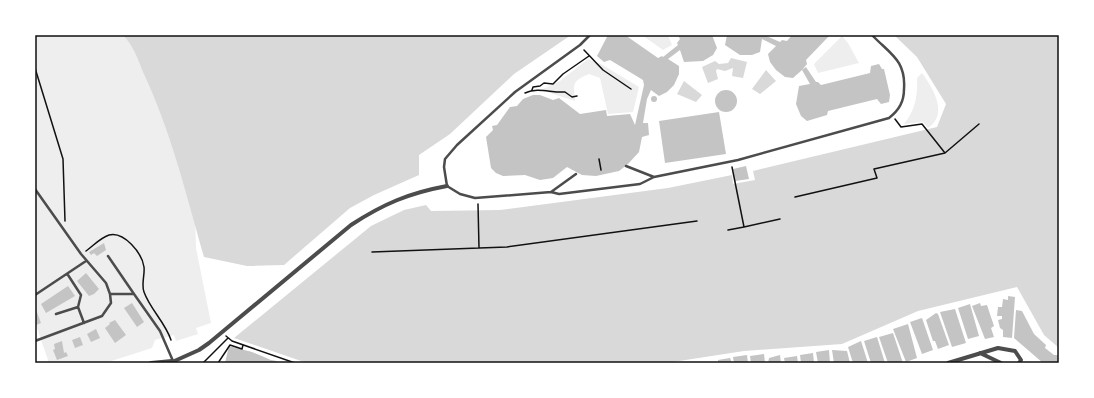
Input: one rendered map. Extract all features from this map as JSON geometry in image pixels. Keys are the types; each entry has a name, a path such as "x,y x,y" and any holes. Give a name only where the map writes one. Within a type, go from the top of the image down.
{"street":[{"path":"151,363 172,362 199,350 351,225 365,216 399,198 446,186"},
{"path":"948,363 998,348 1008,348 1015,351 1021,360 1018,363"},
{"path":"980,353 1001,363"}],"lane":[{"path":"590,35 580,45 515,92 457,145 446,159 444,167 446,186 460,194 475,198 551,192 559,194 640,184 654,177 731,161 889,118 899,110 901,105 904,94 905,76 897,60 872,35"},
{"path":"626,166 654,177"},
{"path":"551,192 576,174"},
{"path":"35,189 80,254 106,283 110,294 110,303 102,316 35,341"},
{"path":"108,256 160,331 172,362"},
{"path":"35,295 68,275 86,261"},
{"path":"68,275 81,295 78,307 84,323"},
{"path":"110,294 134,294"},
{"path":"56,314 78,307"}],"path":[{"path":"580,45 603,70 631,89"},
{"path":"522,95 532,90 533,87 540,86 544,82 553,84 563,74 589,56"},
{"path":"35,68 63,159 65,232"},
{"path":"532,90 553,93 565,92 572,97 577,96"},
{"path":"892,116 901,127 922,124 945,153"},
{"path":"795,197 877,178 874,169 945,153 979,124"},
{"path":"600,159 601,170"},
{"path":"731,161 744,227"},
{"path":"478,204 479,248"},
{"path":"728,230 780,219"},
{"path":"372,252 507,247 697,220"},
{"path":"80,254 104,238 114,234 120,236 135,248 143,261 143,290 168,331 173,345"},
{"path":"203,363 228,338"},
{"path":"232,340 295,363"},
{"path":"218,363 230,345 242,349 243,345"}],"shaded area":[{"path":"35,35 134,35 194,187 196,248 211,323 196,328 198,334 176,341 174,335 155,340 152,348 105,363 49,363 35,322"},
{"path":"123,35 571,35 514,74 450,134 419,155 419,175 374,195 350,208 284,265 247,266 204,257 162,117 135,52"},
{"path":"642,35 668,35 672,45 663,50"},
{"path":"894,35 1059,35 1059,348 1044,335 1017,287 918,311 842,344 744,351 666,363 307,363 234,338 371,226 404,210 426,205 431,211 500,210 668,188 732,175 733,184 755,180 753,171 937,127 946,104 917,57"},
{"path":"842,36 848,43 859,63 818,73 814,64"},
{"path":"731,58 747,62 743,78 732,76 733,68 725,71 717,69 718,79 708,83 702,67 715,61 719,64 728,63"},
{"path":"588,59 601,64 639,87 633,112 608,114 600,78 589,74 579,79 575,84 575,101 541,90 560,81"},
{"path":"766,70 776,81 760,94 752,89"},
{"path":"922,73 931,86 938,108 937,116 934,122 928,128 923,122 904,124 911,114 917,91 917,78"},
{"path":"684,81 702,95 696,102 677,94"}],"building":[{"path":"608,35 625,35 658,58 663,57 678,45 677,43 680,39 678,35 712,35 717,48 713,55 703,61 684,62 680,50 668,59 679,66 679,74 674,85 667,92 659,96 651,90 647,99 643,123 648,123 649,135 642,137 639,152 619,171 596,176 582,175 567,167 553,178 540,180 525,175 503,176 496,173 491,168 486,137 493,130 492,126 497,125 510,107 517,106 523,99 533,95 540,95 553,100 559,98 580,114 606,110 607,116 630,114 635,125 644,85 643,80 610,60 604,62 597,56"},
{"path":"727,35 764,35 780,42 782,40 787,41 792,35 830,35 806,60 807,64 793,78 785,77 776,70 770,62 768,54 776,46 762,39 760,52 752,55 740,55 725,45"},
{"path":"879,64 882,69 884,69 890,95 889,102 881,104 877,99 828,111 827,115 807,121 801,116 796,104 799,86 810,84 802,70 806,67 816,82 821,85 870,73 871,66"},
{"path":"726,90 734,93 737,101 734,109 726,112 718,109 715,101 718,93"},
{"path":"654,96 657,99 654,102 651,99"},
{"path":"719,112 726,154 665,163 659,121"},
{"path":"746,166 749,179 735,181 733,169"},
{"path":"104,243 106,250 97,256 94,253 91,255 89,252"},
{"path":"86,273 99,289 94,294 89,296 77,281"},
{"path":"68,286 75,296 46,313 41,304"},
{"path":"1008,296 1015,297 1012,338 1003,337 1003,330 1000,328 998,320 1002,319 1002,316 997,316 998,307 1002,307 1003,299 1008,300"},
{"path":"132,303 144,322 137,327 124,308"},
{"path":"980,303 981,306 987,305 994,326 991,328 994,337 985,339 972,306"},
{"path":"970,304 979,336 968,339 958,308"},
{"path":"35,307 41,323 36,325 35,321"},
{"path":"955,309 966,343 952,347 940,312"},
{"path":"1016,310 1022,311 1034,334 1046,345 1045,348 1054,355 1059,355 1059,363 1043,363 1014,338"},
{"path":"936,313 938,314 949,345 938,349 935,341 933,341 926,320"},
{"path":"922,318 933,350 922,354 910,322"},
{"path":"115,320 126,335 115,343 105,328 110,324 109,323"},
{"path":"908,324 917,358 906,362 893,329"},
{"path":"96,329 100,338 91,342 87,334"},
{"path":"893,333 903,363 888,363 879,337"},
{"path":"80,337 83,345 75,348 72,340"},
{"path":"877,337 885,363 871,363 864,341"},
{"path":"62,341 64,353 66,352 68,356 57,360 53,350 55,349 54,344"},
{"path":"861,341 868,363 853,363 848,347"},
{"path":"229,346 277,361 276,363 225,363"},
{"path":"829,350 830,363 818,363 816,352"},
{"path":"832,350 847,351 850,363 834,363"},
{"path":"813,353 814,363 801,363 800,355"},
{"path":"764,354 765,363 751,363 750,356"},
{"path":"747,355 748,363 734,363 733,357"},
{"path":"780,355 781,363 768,363 769,358"},
{"path":"797,356 798,363 785,363 784,358"},
{"path":"730,358 732,363 718,363 718,360"}]}
